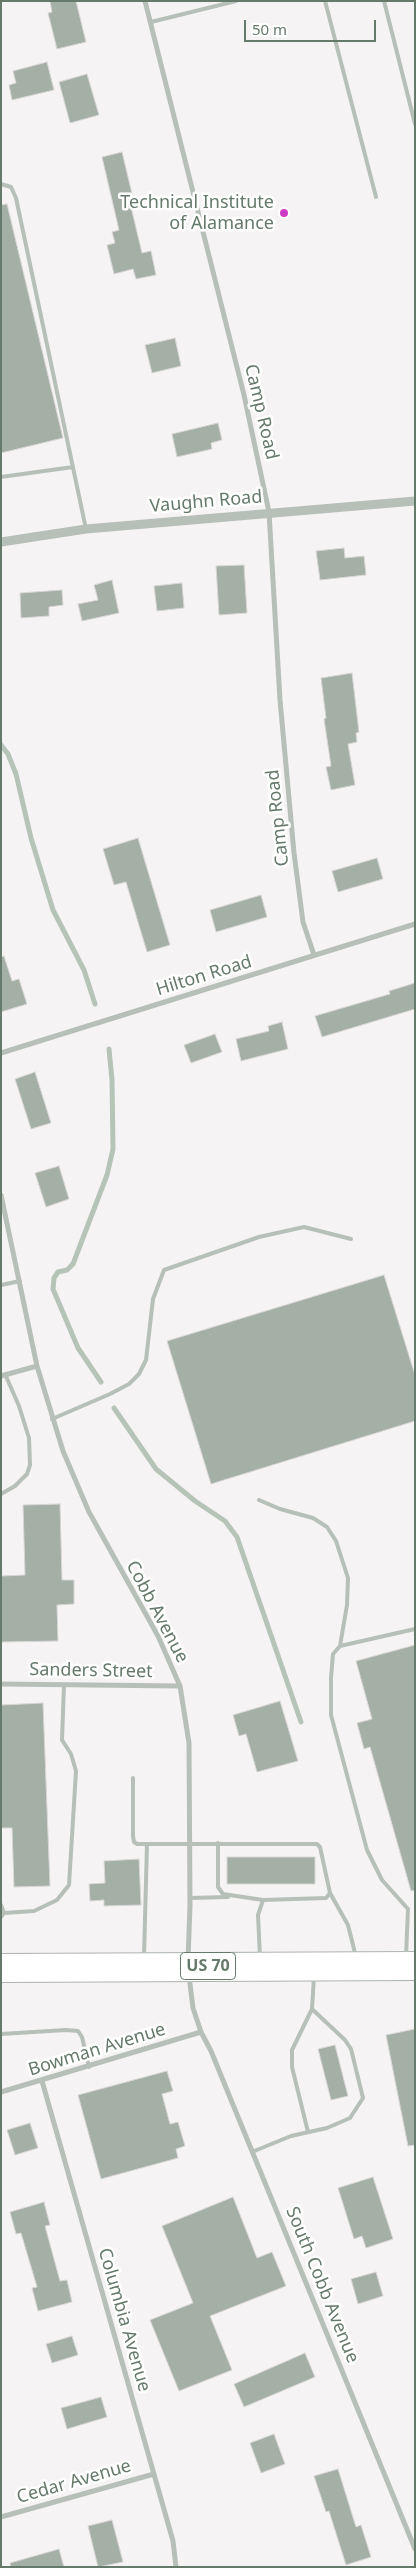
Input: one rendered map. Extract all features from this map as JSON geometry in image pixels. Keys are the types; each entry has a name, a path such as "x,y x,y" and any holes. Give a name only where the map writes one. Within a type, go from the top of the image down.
{"main road":[{"name":"US 70","path":"1,1968 410,1966"}],"street":[{"name":"Camp Road","path":"146,1 244,395 269,512 280,700 294,853 303,922 314,955"},
{"name":"Vaughn Road","path":"1,542 86,529 415,501"},
{"name":"Hilton Road","path":"1,1053 415,924"},
{"name":"Cobb Avenue","path":"1,1195 37,1366 52,1419 89,1512 158,1636 180,1686 189,1743 190,1898 188,1966 193,2008 201,2032"},
{"path":"3,1375 37,1366"},
{"name":"Sanders Street","path":"1,1684 180,1686"},
{"name":"Bowman Avenue","path":"1,2092 201,2032"},
{"name":"South Cobb Avenue","path":"201,2032 212,2051 415,2549"},
{"name":"Columbia Avenue","path":"42,2081 173,2541 176,2567"},
{"name":"Cedar Avenue","path":"1,2517 154,2474"}],"lane":[{"path":"150,22 236,1"},
{"path":"325,1 376,197"},
{"path":"384,1 415,124"},
{"path":"1,184 11,187 16,198 86,529"},
{"path":"1,477 73,467"},
{"path":"52,1419 110,1394 129,1384 139,1374 146,1360 153,1300 164,1270 259,1237 304,1227 351,1238"},
{"path":"1,1285 20,1281"},
{"path":"1,1494 15,1486 27,1474 30,1465 29,1438 19,1406 3,1375"},
{"path":"259,1500 280,1509 314,1518 327,1527 336,1541 348,1578 347,1605 340,1646 333,1654 331,1715 341,1761 367,1850 382,1880 408,1909 410,1966"},
{"path":"340,1646 415,1629"},
{"path":"1,1905 2,1915 34,1911 57,1900 69,1885 76,1771 71,1754 62,1740 64,1685"},
{"path":"134,1778 134,1842 147,1844 317,1844 320,1847 330,1893 348,1926 359,1966"},
{"path":"218,1843 218,1887 223,1894 232,1897"},
{"path":"144,1967 148,1903 147,1844"},
{"path":"190,1898 232,1897 263,1900 326,1898 330,1893"},
{"path":"260,1966 258,1915 263,1900"},
{"path":"408,1909 415,1909"},
{"path":"308,2132 292,2067 292,2050 312,2009 315,1966"},
{"path":"252,2152 291,2136 327,2128 350,2118 362,2098 351,2050 346,2040 312,2009"},
{"path":"1,2035 66,2030 78,2031 82,2037 89,2067"}],"building":[{"path":"50,1 76,1 86,42 57,49 48,13 52,12"},
{"path":"47,62 54,90 12,100 9,85 16,83 13,71"},
{"path":"87,74 99,115 70,123 59,82"},
{"path":"122,152 135,206 131,207 142,253 151,251 156,275 136,279 133,269 114,274 107,245 115,243 112,232 119,230 102,157"},
{"path":"7,204 63,438 1,453 1,205"},
{"path":"175,338 181,366 152,373 145,345"},
{"path":"218,423 222,440 211,443 212,449 177,457 172,434"},
{"path":"344,548 345,558 364,556 366,575 320,580 316,551"},
{"path":"244,565 247,613 219,615 216,566"},
{"path":"112,580 119,613 82,621 78,604 98,600 94,585"},
{"path":"182,583 184,608 157,611 154,586"},
{"path":"62,590 63,605 49,607 49,616 21,618 20,593"},
{"path":"352,673 359,732 356,733 357,742 348,744 355,785 331,790 326,767 331,766 324,719 326,718 321,678"},
{"path":"138,838 170,945 147,952 126,882 114,885 103,849"},
{"path":"377,858 383,879 338,892 332,871"},
{"path":"261,895 267,917 216,932 210,910"},
{"path":"4,956 12,981 19,979 27,1004 1,1012 1,957"},
{"path":"415,983 415,1009 322,1037 315,1016 390,994 389,991"},
{"path":"282,1022 288,1049 241,1061 236,1039 269,1031 268,1026"},
{"path":"215,1034 222,1052 191,1063 184,1045"},
{"path":"35,1072 51,1123 31,1129 15,1079"},
{"path":"59,1166 69,1199 46,1207 35,1173"},
{"path":"384,1275 415,1375 415,1421 211,1484 167,1341"},
{"path":"60,1504 62,1580 74,1580 74,1604 57,1605 58,1641 1,1642 1,1576 25,1575 23,1505"},
{"path":"415,1645 415,1890 411,1891 370,1747 364,1749 357,1723 372,1719 356,1661"},
{"path":"280,1701 298,1761 257,1772 246,1734 239,1736 233,1715"},
{"path":"43,1703 50,1886 14,1887 12,1828 1,1828 1,1705"},
{"path":"227,1857 315,1857 315,1884 227,1884"},
{"path":"139,1859 141,1905 104,1906 104,1900 90,1901 89,1884 105,1883 104,1861"},
{"path":"415,2029 415,2145 408,2146 386,2035"},
{"path":"335,2045 348,2096 331,2100 318,2049"},
{"path":"167,2071 173,2091 162,2094 170,2124 178,2122 185,2146 176,2149 178,2158 101,2179 78,2095"},
{"path":"30,2123 38,2148 15,2155 7,2130"},
{"path":"373,2177 393,2239 366,2248 362,2236 354,2239 338,2188"},
{"path":"233,2197 257,2258 272,2252 286,2286 210,2316 232,2370 179,2391 150,2320 193,2303 162,2226"},
{"path":"44,2202 50,2225 45,2226 60,2281 67,2280 72,2302 38,2311 32,2288 37,2287 21,2233 16,2234 10,2212"},
{"path":"376,2272 383,2296 358,2304 351,2279"},
{"path":"72,2336 78,2355 52,2363 46,2344"},
{"path":"305,2353 315,2377 244,2407 234,2384"},
{"path":"101,2397 107,2417 67,2429 61,2408"},
{"path":"274,2434 285,2464 261,2473 250,2443"},
{"path":"338,2469 356,2527 361,2525 371,2557 346,2565 329,2511 326,2512 314,2476"},
{"path":"112,2520 123,2562 98,2567 88,2526"},
{"path":"59,2549 64,2567 11,2567 10,2563"}],"waterway":[{"path":"1,745 8,754 16,774 31,838 53,910 84,970 95,1004"},
{"path":"101,1382 78,1348 53,1289 54,1278 58,1272 67,1270 73,1264 107,1175 113,1149 112,1080 109,1049"},
{"path":"114,1408 156,1469 195,1501 225,1521 237,1537 301,1722"}],"place":[{"name":"Technical Institute of Alamance","path":"284,213"}]}
